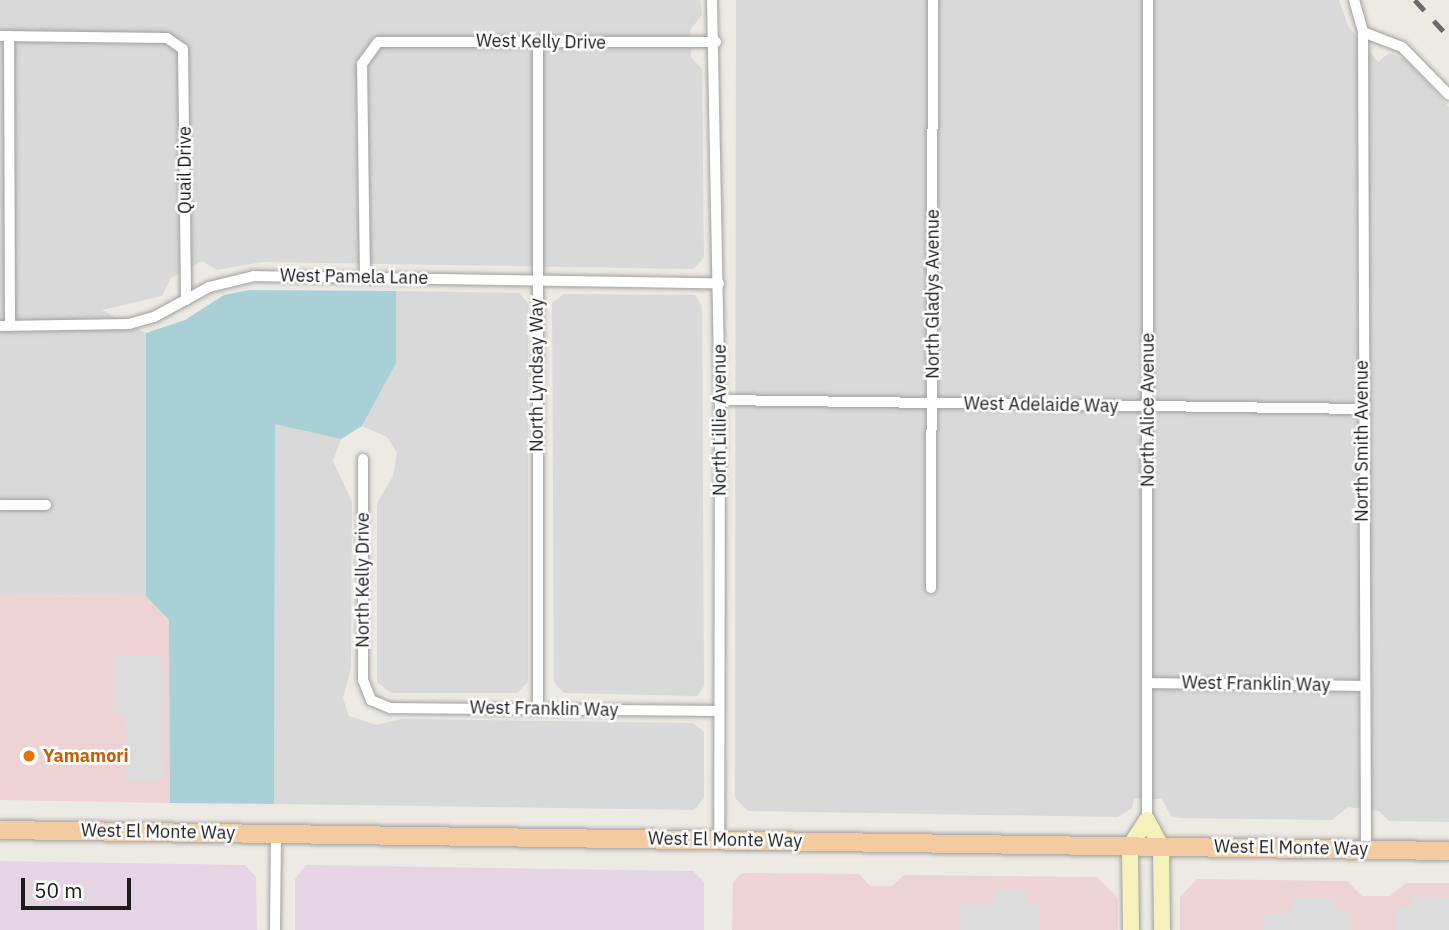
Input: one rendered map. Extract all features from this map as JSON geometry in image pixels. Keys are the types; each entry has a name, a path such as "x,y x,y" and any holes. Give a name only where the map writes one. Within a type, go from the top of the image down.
{"main road":[{"name":"West El Monte Way","path":"0,830 1449,851"}],"street":[{"name":"North Lillie Avenue","path":"712,0 716,42 720,400 719,840"},
{"name":"North Gladys Avenue","path":"931,588 933,0"},
{"name":"North Alice Avenue","path":"1147,820 1148,0"},
{"name":"North Smith Avenue","path":"1354,0 1363,32 1361,409 1366,849"},
{"path":"1363,32 1402,47 1449,95"},
{"path":"5,36 5,326"},
{"name":"Quail Drive","path":"5,36 177,41 185,61 186,300"},
{"name":"West Kelly Drive","path":"365,277 362,64 369,48 388,39 538,43 716,42"},
{"name":"North Lyndsay Way","path":"538,43 538,708"},
{"name":"West Pamela Lane","path":"5,326 129,324 186,300 209,287 254,276 719,283"},
{"name":"West Adelaide Way","path":"720,400 1361,409"},
{"name":"North Kelly Drive","path":"363,459 363,680 371,699"},
{"path":"0,505 46,505"},
{"name":"West Franklin Way","path":"1148,683 1363,686"},
{"name":"West Franklin Way","path":"371,699 390,708 719,711"},
{"path":"1131,930 1130,846 1147,820 1161,846 1162,930"},
{"path":"275,930 276,834"}],"shaded area":[{"path":"0,0 700,0 702,15 690,30 691,57 702,69 704,258 693,269 263,262 217,270 202,261 171,278 162,296 102,310 146,333 146,596 0,595"},
{"path":"736,0 1339,0 1348,26 1378,62 1389,53 1406,60 1449,107 1449,822 1389,821 1379,811 1348,807 1332,820 1179,818 1171,816 1162,799 1134,798 1132,808 1118,817 748,811 735,798"},
{"path":"396,291 519,293 528,303 528,682 517,693 391,693 377,682 377,503 393,476 397,453 387,437 362,426 396,363"},
{"path":"564,294 695,295 702,306 704,686 697,696 564,693 554,682 552,303"},
{"path":"275,423 341,439 333,461 352,502 351,667 343,698 349,716 376,725 401,719 693,723 704,732 704,798 694,810 274,804"},
{"path":"0,595 146,596 169,620 170,803 0,800"},
{"path":"113,656 162,656 163,780 126,781 125,715 113,711"},
{"path":"0,861 245,865 256,877 257,930 0,930"},
{"path":"306,865 693,871 704,882 704,930 295,930 295,879"},
{"path":"742,873 859,874 870,886 892,886 904,875 1097,877 1118,898 1118,930 732,930 733,882"},
{"path":"1197,879 1347,881 1362,896 1390,896 1406,883 1449,883 1449,930 1180,930 1180,897"},
{"path":"995,889 1025,889 1025,903 1039,903 1040,930 959,930 959,903 994,903"},
{"path":"1412,896 1449,897 1449,930 1395,930 1396,908 1411,908"},
{"path":"1293,897 1336,897 1336,912 1352,912 1352,930 1263,930 1263,913 1292,913"}],"water":[{"path":"249,290 396,291 396,363 362,426 341,439 275,424 274,804 170,803 169,620 146,596 146,333 185,320 224,295"}],"railway":[{"path":"1415,0 1449,37"}],"place":[{"name":"Yamamori","path":"29,756"}]}
